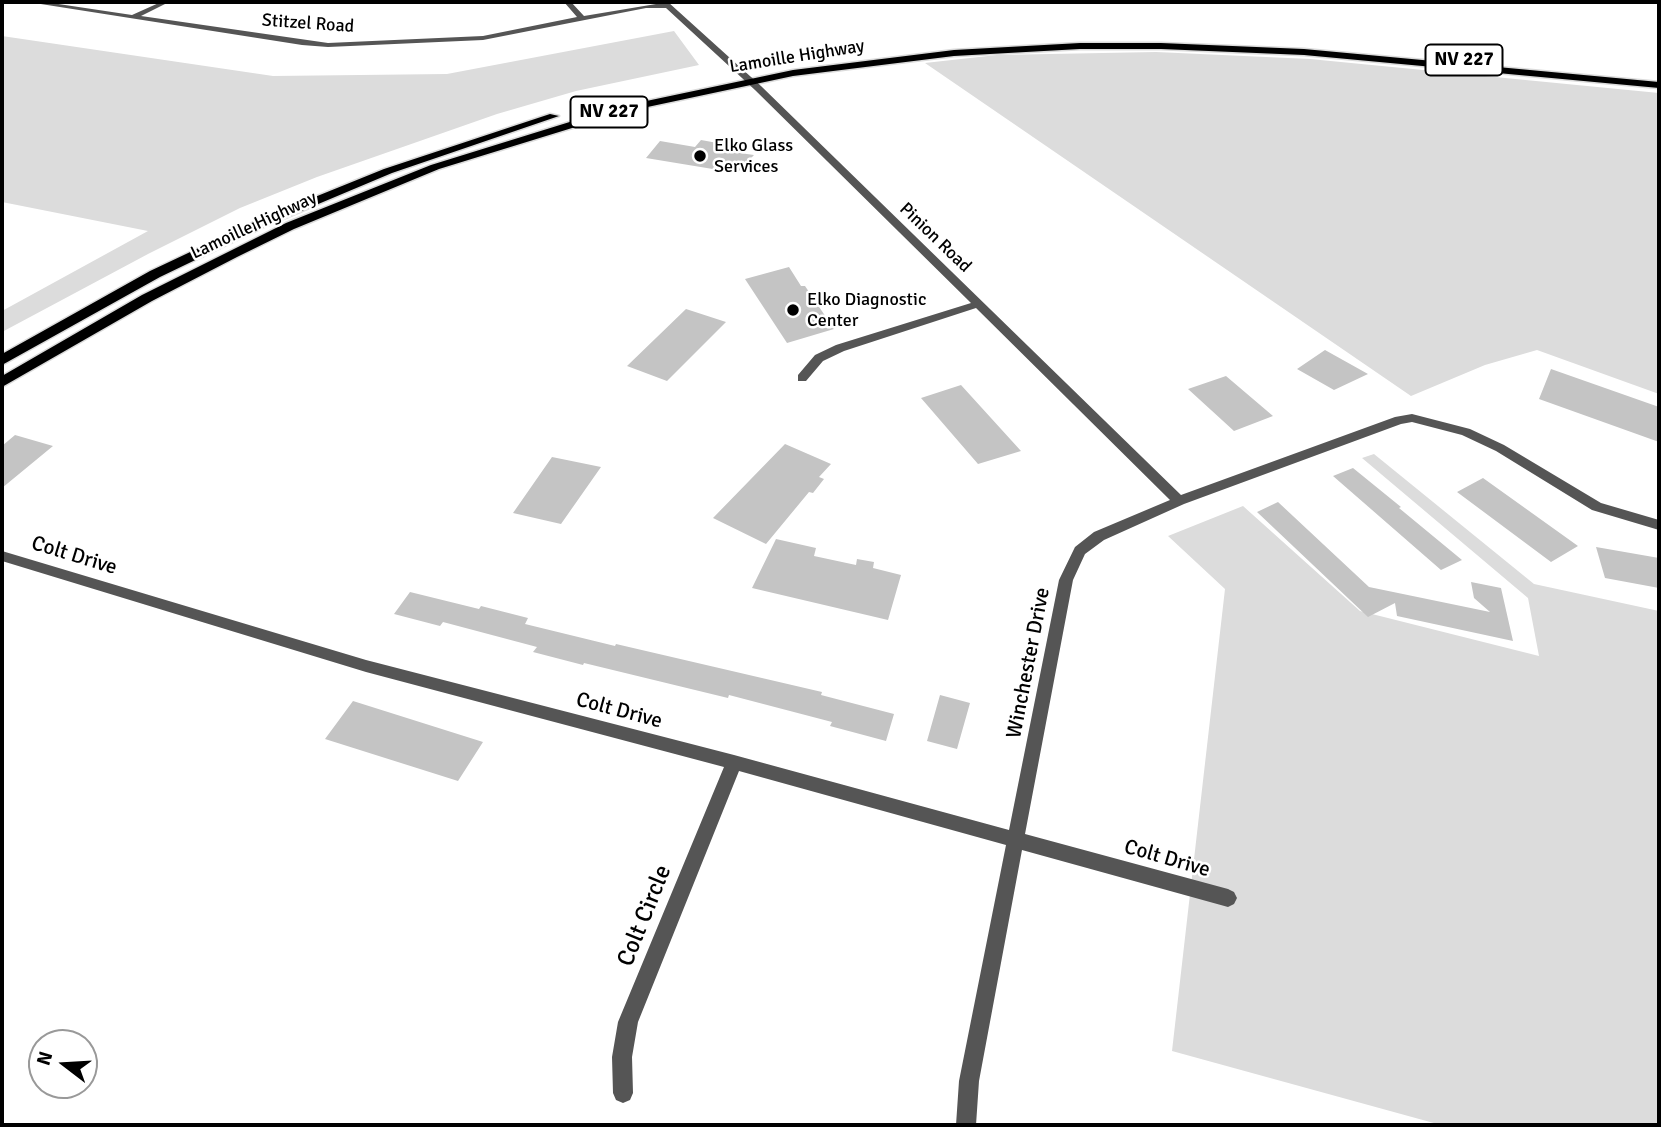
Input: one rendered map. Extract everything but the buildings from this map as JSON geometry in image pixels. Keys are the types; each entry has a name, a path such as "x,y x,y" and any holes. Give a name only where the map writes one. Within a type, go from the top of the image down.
{"main road":[{"name":"Lamoille Highway","path":"2,382 159,292 290,226 435,167 572,122 810,60 990,41 1132,38 1269,44 1659,78"},
{"name":"Lamoille Highway","path":"589,106 745,77 954,53 1161,46 1293,51 1659,85"},
{"name":"Lamoille Highway","path":"2,360 155,274 262,223 345,187 437,152 565,112"}],"street":[{"name":"Stitzel Road","path":"32,2 302,43 328,44 483,38 583,20 647,12 666,4 682,2"},
{"path":"134,17 166,2"},
{"path":"567,2 583,20"},
{"name":"Pinion Road","path":"666,4 745,77 1179,501"},
{"path":"802,378 819,358 840,348 978,304"},
{"name":"Winchester Drive","path":"966,1125 969,1081 1063,593 1080,551 1099,536 1179,501 1399,420 1422,420 1466,432 1500,448 1573,495 1597,507 1659,525"},
{"name":"Colt Drive","path":"2,556 366,666 734,762 1228,898"},
{"name":"Colt Circle","path":"623,1093 622,1057 628,1022 734,762"}],"shaded area":[{"path":"674,31 699,65 576,91 497,114 317,177 240,208 2,332 2,311 148,231 2,202 2,36 273,76 447,74"},
{"path":"1156,52 1310,59 1659,93 1659,394 1537,350 1485,365 1411,396 925,63 997,55"},
{"path":"1374,454 1534,584 1659,611 1659,1125 1441,1125 1172,1051 1225,589 1168,536 1243,506 1360,611 1539,656 1528,598 1362,458"}],"place":[{"name":"Elko Glass Services","path":"700,156"},
{"name":"Elko Diagnostic Center","path":"793,310"}]}
